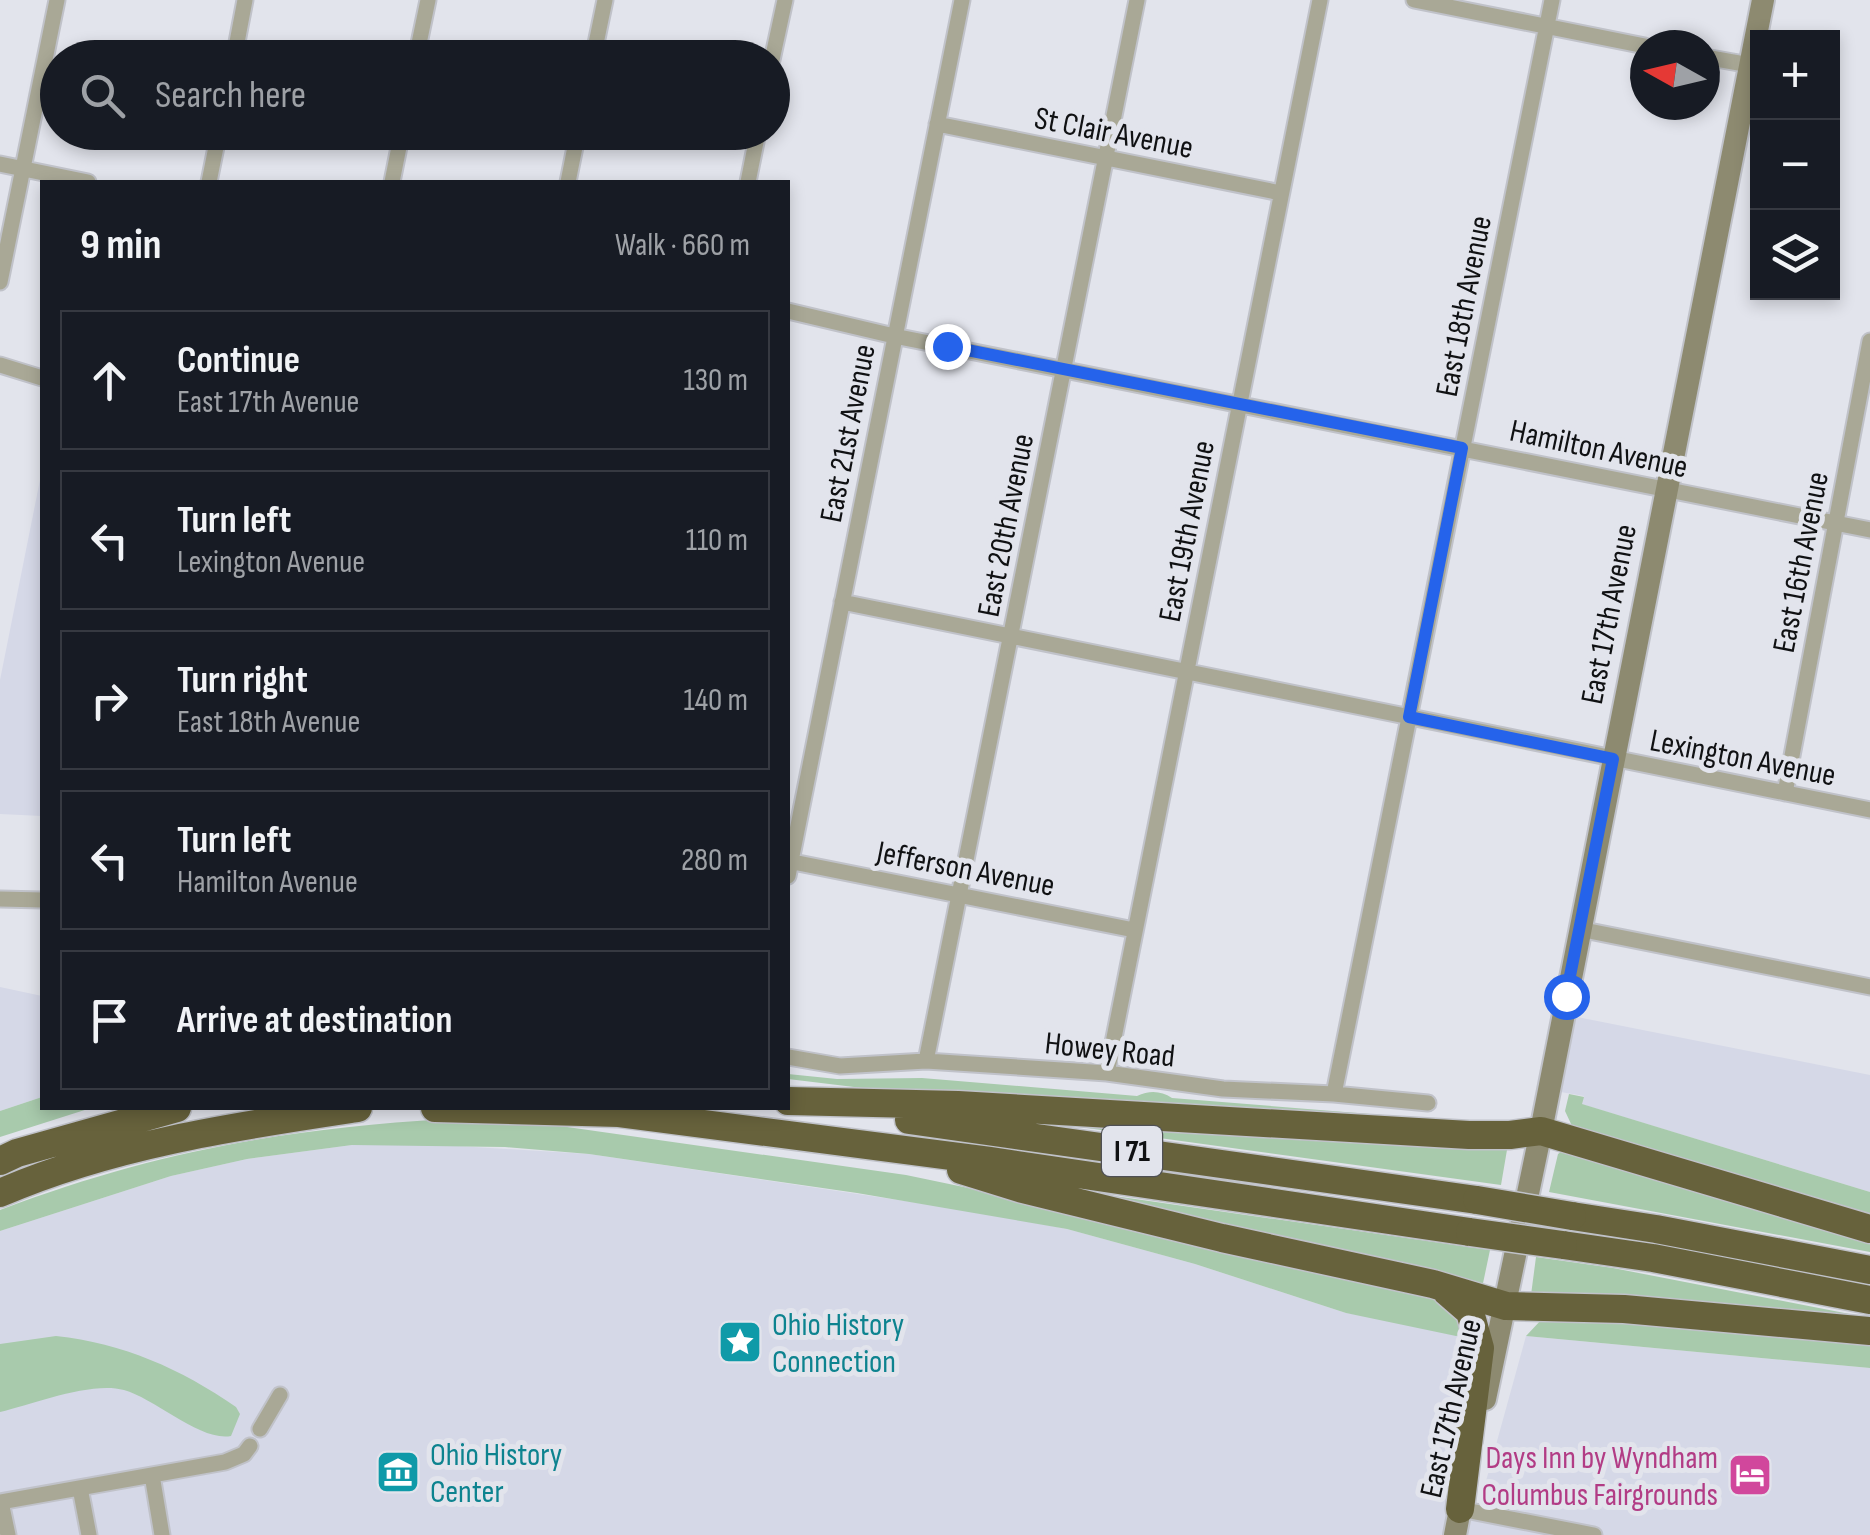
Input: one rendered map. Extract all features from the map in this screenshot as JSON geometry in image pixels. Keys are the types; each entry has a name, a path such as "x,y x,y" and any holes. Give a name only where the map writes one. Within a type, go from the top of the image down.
{"highway":[{"path":"790,1102 958,1105 1468,1135 1541,1132 1870,1229"},
{"name":"I 71","path":"790,1102 1477,1200 1870,1270"},
{"path":"0,1160 171,1110"},
{"path":"0,1193 28,1181 199,1132 345,1110"},
{"name":"I 71","path":"508,1110 619,1113 990,1161 1653,1258 1870,1300"},
{"path":"908,1153 1019,1188 1433,1284 1506,1306 1624,1309 1870,1331"},
{"path":"1433,1284 1470,1312 1480,1348 1458,1522"}],"street":[{"path":"49,40 57,0"},
{"path":"238,40 246,0"},
{"path":"420,40 428,0"},
{"path":"596,40 604,0"},
{"path":"776,40 785,0"},
{"name":"East 21st Avenue","path":"790,861 962,0"},
{"name":"East 20th Avenue","path":"926,1061 1138,0"},
{"name":"East 19th Avenue","path":"1107,1073 1320,0"},
{"path":"1414,0 1630,43"},
{"name":"East 18th Avenue","path":"1334,1094 1552,0"},
{"name":"East 17th Avenue","path":"1757,30 1763,0"},
{"path":"1720,59 1750,64"},
{"name":"East 17th Avenue","path":"1458,1522 1541,1132 1750,64"},
{"path":"0,282 40,84"},
{"name":"St Clair Avenue","path":"936,124 1281,194"},
{"path":"209,180 215,150"},
{"path":"392,180 398,150"},
{"path":"568,180 574,150"},
{"path":"748,180 754,150"},
{"path":"0,164 78,180"},
{"name":"Hamilton Avenue","path":"790,311 894,336 1870,530"},
{"name":"East 16th Avenue","path":"1785,793 1870,341"},
{"path":"0,365 40,377"},
{"name":"Lexington Avenue","path":"842,602 1870,810"},
{"name":"Jefferson Avenue","path":"790,866 959,894 1134,930"},
{"path":"0,900 40,900"},
{"path":"1578,929 1870,987"},
{"name":"Howey Road","path":"790,1058 840,1066 926,1061 1107,1073 1223,1089 1428,1103"},
{"path":"260,1429 280,1395"},
{"path":"8,1535 0,1502 225,1462 244,1454 250,1446"},
{"path":"152,1475 162,1535"},
{"path":"80,1488 89,1535"},
{"path":"1458,1522 1594,1535"}],"shaded area":[{"path":"40,480 40,816 0,814 0,680"},
{"path":"0,987 40,996 40,1098 0,1111"},
{"path":"1562,1014 1870,1075 1870,1192 1581,1104 1584,1096 1549,1090"},
{"name":"Ohio History Connection","path":"410,1143 589,1154 972,1211 1067,1229 1195,1264 1346,1313 1478,1331 1455,1535 0,1535 0,1231 171,1176 247,1159 352,1145"},
{"path":"1526,1336 1870,1368 1870,1535 1467,1535 1471,1521 1475,1521"}],"green space":[{"path":"790,1074 837,1079 922,1078 1137,1096 1155,1092 1172,1098 1507,1125 887,1091 790,1079"},
{"path":"1569,1094 1584,1097 1582,1104 1870,1192 1870,1220 1570,1128 1565,1111"},
{"path":"40,1098 40,1110 85,1110 0,1137 0,1111"},
{"path":"1000,1116 1508,1144 1501,1185"},
{"path":"446,1119 532,1122 906,1175 1170,1235 1433,1284 1478,1331 1456,1336 1346,1313 1195,1264 1067,1229 857,1193 589,1154 505,1147 352,1145 247,1159 171,1176 0,1231 0,1210 165,1158 329,1129"},
{"path":"1562,1151 1870,1237 1870,1252 1549,1192"},
{"path":"1059,1188 1490,1250 1482,1288"},
{"path":"1536,1257 1613,1268 1870,1318 1531,1295"},
{"path":"1541,1315 1870,1341 1870,1368 1526,1336 1542,1319"},
{"path":"56,1336 128,1352 194,1381 236,1407 240,1414 231,1436 206,1432 136,1395 111,1388 79,1391 0,1412 0,1344"}],"place":[{"name":"Ohio History Connection","path":"740,1342"},
{"name":"Ohio History Center","path":"398,1472"},
{"name":"Days Inn by Wyndham Columbus Fairgrounds","path":"1750,1475"}],"route":[{"path":"947,346 1462,448 1409,717 1613,759 1566,996"}]}
